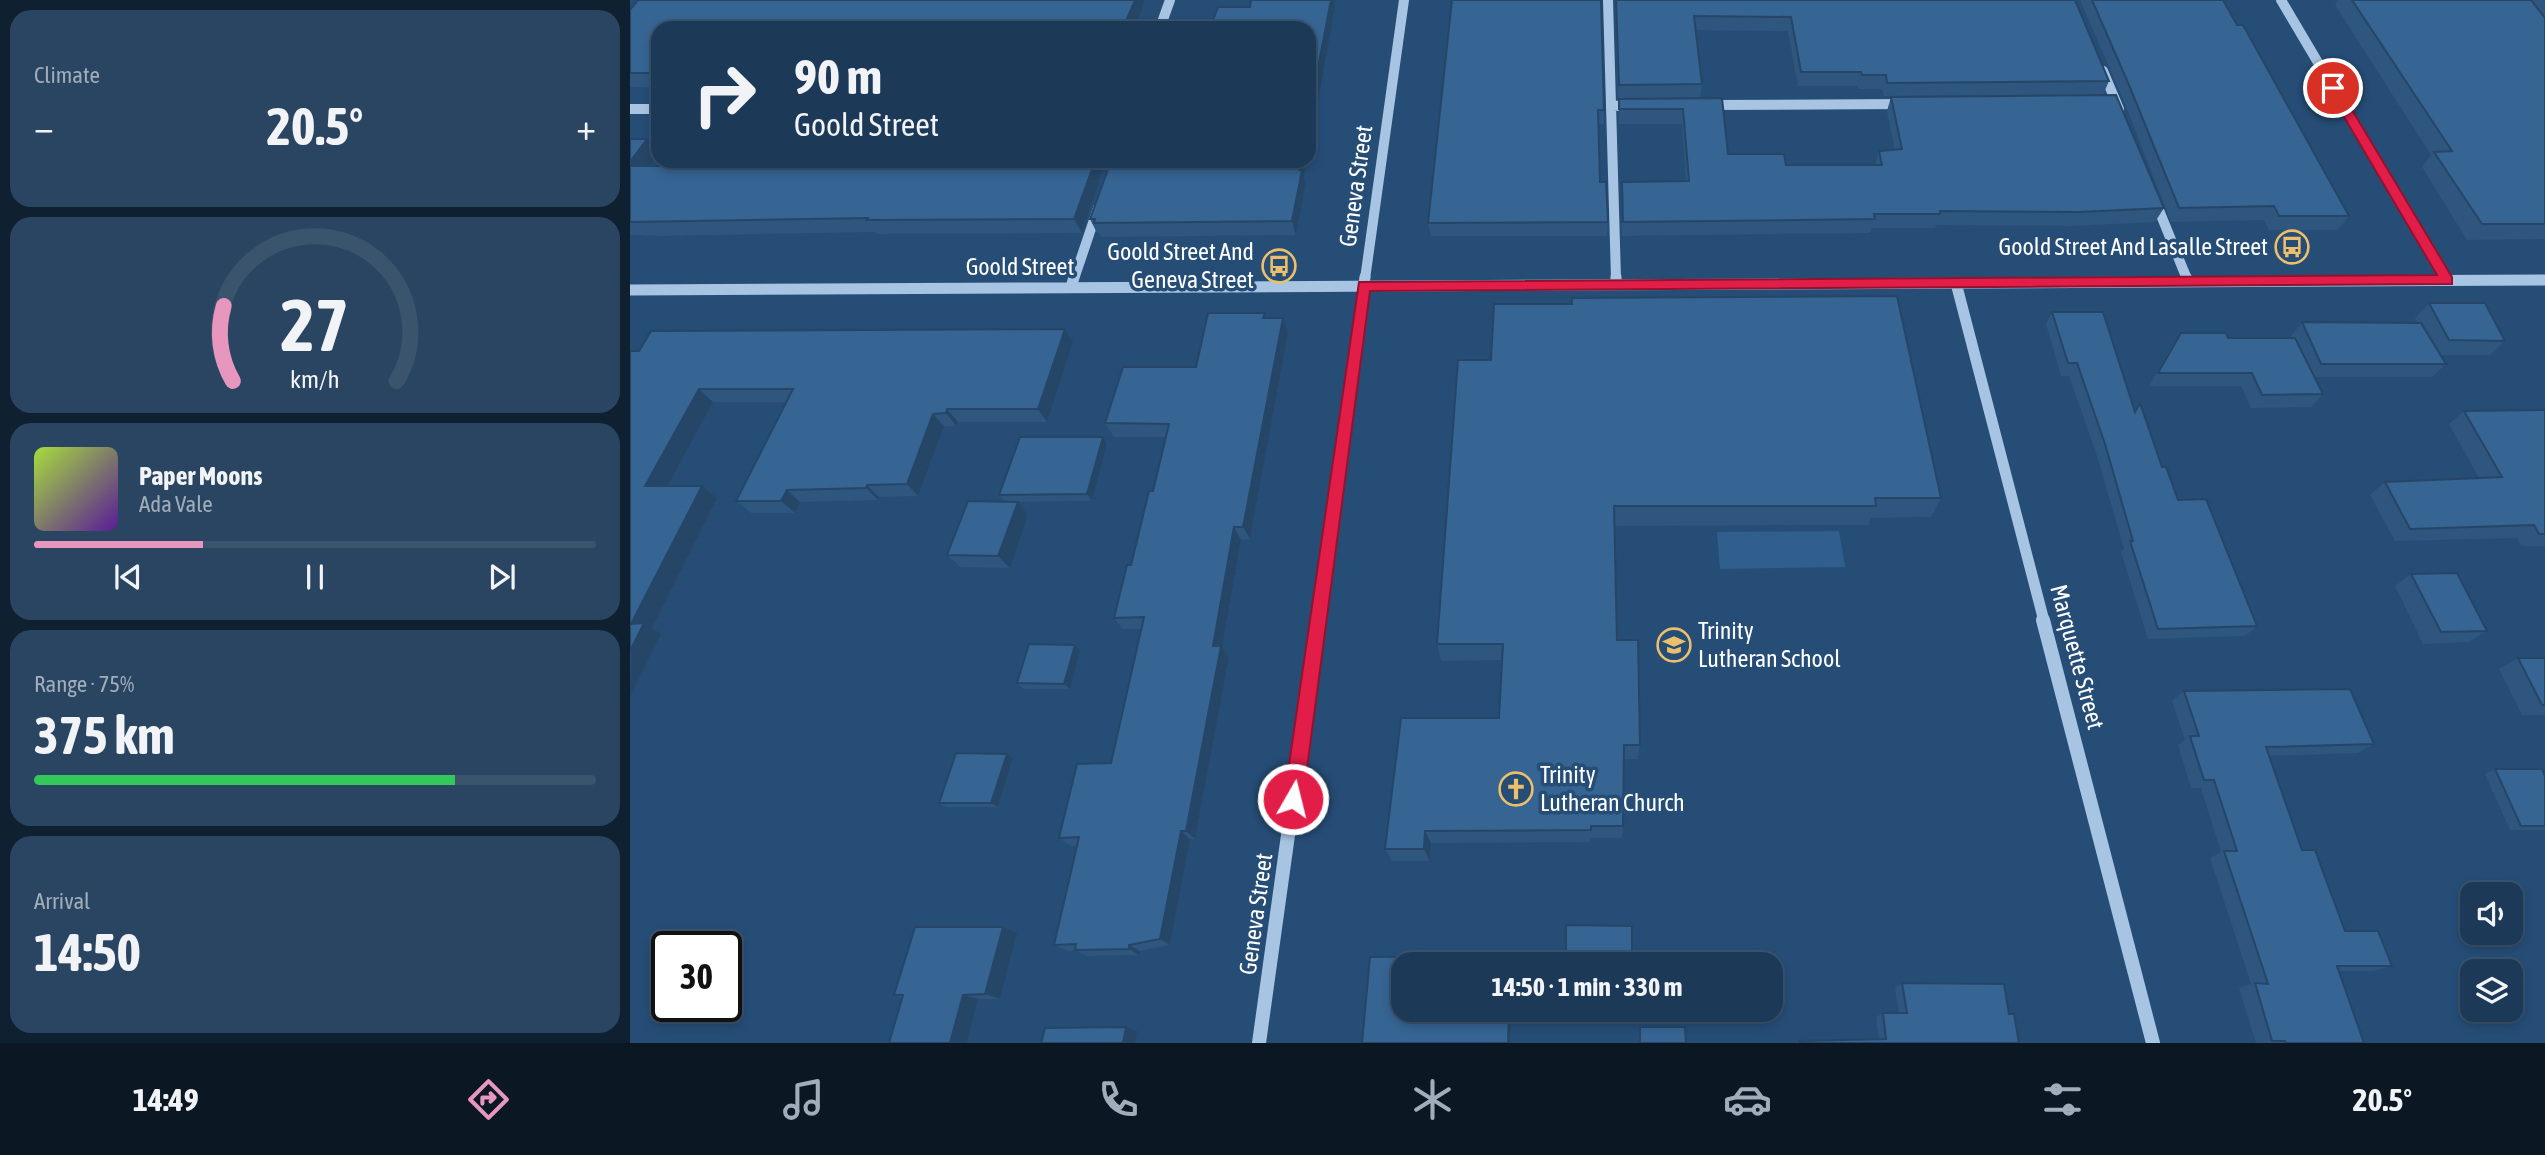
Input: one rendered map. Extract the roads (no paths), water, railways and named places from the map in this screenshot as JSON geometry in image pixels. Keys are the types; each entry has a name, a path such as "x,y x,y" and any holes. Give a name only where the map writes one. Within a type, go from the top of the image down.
{"street":[{"path":"1162,21 1170,0"},
{"name":"Geneva Street","path":"1259,1043 1404,0"},
{"path":"1608,0 1616,285"},
{"path":"2281,0 2447,280"},
{"path":"2099,64 2121,115"},
{"path":"2152,192 2188,282"},
{"path":"1071,287 1101,199"},
{"name":"Goold Street","path":"630,289 2447,280 2544,282"},
{"name":"Marquette Street","path":"1956,283 2153,1043"}],"lane":[{"path":"2102,103 2116,102"},
{"path":"1693,105 1911,104"},
{"path":"1612,106 1653,105"},
{"path":"630,109 651,109"}],"place":[{"name":"Goold Street And Lasalle Street","path":"2292,247"},
{"name":"Goold Street And Geneva Street","path":"1279,266"},
{"name":"Trinity Lutheran School","path":"1674,645"},
{"name":"Trinity Lutheran Church","path":"1516,789"}]}
